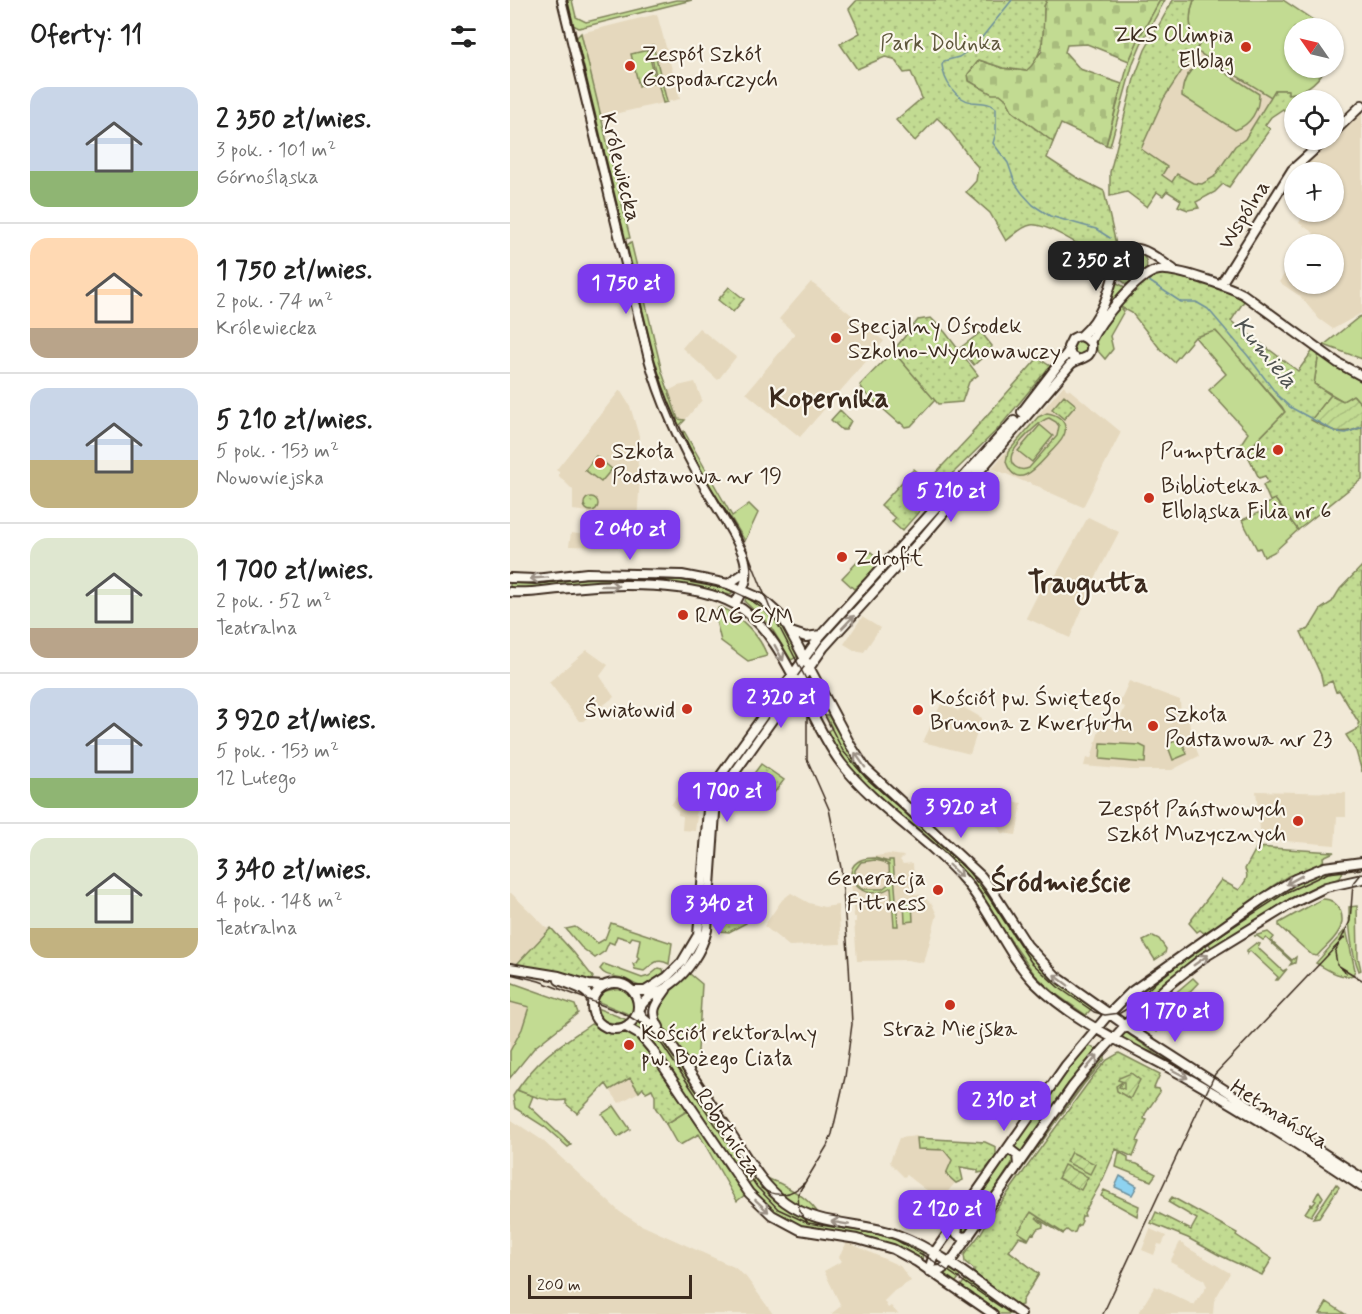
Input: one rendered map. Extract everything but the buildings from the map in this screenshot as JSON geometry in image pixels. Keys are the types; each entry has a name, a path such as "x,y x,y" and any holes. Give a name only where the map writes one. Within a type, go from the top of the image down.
{"street":[{"name":"Królewiecka","path":"562,0 649,359 662,399 685,452 743,554 746,572 742,580 742,590 735,604"},
{"path":"1344,122 1362,105"},
{"name":"Wspólna","path":"1221,285 1292,170 1314,150"},
{"path":"665,1036 653,1013 656,1004 688,967 705,937 709,803 718,781 821,635 1028,406 1068,352 1070,340 1081,336 1093,322 1105,303 1119,255 1132,248 1140,248 1185,274"},
{"path":"633,991 645,991 662,981 682,962 694,942 699,930 709,842 716,804 720,794 797,684 830,641 918,543 1071,364 1089,354 1090,342 1112,310 1146,274 1162,270 1185,274 1221,285 1250,298 1338,363 1362,376"},
{"path":"1081,336 1090,342"},
{"path":"1068,352 1078,360"},
{"path":"728,584 746,572"},
{"path":"510,578 535,579 587,573 682,575 728,584 767,603 778,612 810,666"},
{"path":"510,592 585,586 671,587 695,590 735,604 757,621 768,634 797,684"},
{"path":"791,632 806,637 821,635"},
{"name":"Hetmańska","path":"810,666 856,754 872,775 981,876 1043,965 1125,1025 1362,1178"},
{"name":"Hetmańska","path":"797,684 828,743 847,770 964,880 1027,974 1052,998 1113,1039 1209,1090 1291,1139 1362,1187"},
{"path":"783,704 798,699 806,703"},
{"path":"929,1271 934,1253 1066,1065 1109,1014 1131,992 1261,900 1295,879 1327,866 1362,862"},
{"path":"929,1271 941,1270 949,1264 1073,1086 1125,1025 1171,983 1203,958 1316,891 1362,879"},
{"path":"510,968 589,985 624,984 633,991 639,1010"},
{"path":"553,976 589,994 591,1012 599,1023 612,1028 626,1027 636,1019 647,998 671,984"},
{"path":"591,999 603,986"},
{"name":"Robotnicza","path":"639,1010 643,1018 665,1036 760,1178 787,1204 807,1215 821,1219 874,1228 898,1235 934,1253 1021,1314"},
{"name":"Robotnicza","path":"626,1027 640,1035 657,1056 753,1198 771,1215 787,1225 806,1231 856,1239 886,1247 907,1256 929,1271"},
{"path":"1008,1148 1017,1155 1018,1166"},
{"path":"960,1217 957,1234 962,1237 969,1236"},
{"path":"929,1271 993,1314"}],"shaded area":[{"name":"Zespół Szkół Gospodarczych","path":"657,14 680,99 601,117 581,33"},
{"path":"1196,51 1271,97 1245,139 1235,146 1214,177 1202,184 1192,183 1177,174 1172,182 1161,175 1164,171 1140,150 1164,98"},
{"path":"1362,113 1362,313 1333,329 1319,319 1297,294 1344,294 1344,234 1313,234 1299,223 1344,222 1344,162 1307,162 1321,150 1344,150 1344,129"},
{"path":"1284,275 1284,285 1279,282"},
{"name":"Specjalny Ośrodek Szkolno-Wychowawczy","path":"811,282 884,341 800,437 746,393 795,334 779,319"},
{"path":"699,328 736,357 718,380 682,348"},
{"path":"695,382 702,400 685,420 678,420 668,391"},
{"path":"1064,385 1066,389 1121,432 1083,507 1030,482 992,468"},
{"name":"Szkoła Podstawowa nr 19","path":"620,390 630,406 639,436 637,457 640,479 635,548 569,546 571,533 586,535 588,512 573,510 573,490 556,470"},
{"path":"1088,517 1119,532 1089,590 1070,638 1026,618 1045,580 1056,575"},
{"path":"862,617 880,628 864,652 854,650 844,644"},
{"path":"587,650 608,665 600,676 614,697 583,721 579,721 549,682"},
{"name":"Szkoła Podstawowa nr 23","path":"1129,681 1180,700 1181,716 1189,720 1191,735 1199,756 1172,770 1131,770 1084,766 1086,758 1091,759 1100,727 1104,725 1115,730 1125,707 1119,704"},
{"path":"942,702 958,711 961,706 982,718 970,754 923,742"},
{"name":"Zespół Państwowych Szkół Muzycznych","path":"1256,791 1346,793 1346,817 1337,817 1335,845 1261,839"},
{"path":"679,793 697,808 695,831 682,830 683,816 678,815 678,811 671,805"},
{"path":"972,795 1022,803 1016,835 1002,833 996,825 967,816"},
{"path":"889,854 904,856 900,860 903,864 913,863 915,894 921,895 932,904 937,915 924,963 907,960 857,961 854,922 856,922 856,917 854,917 850,869 859,859"},
{"path":"510,892 549,930 517,963 511,962 510,959"},
{"path":"791,893 809,903 824,907 838,905 841,944 789,946 764,926 782,900"},
{"path":"510,1002 529,1007 522,1029 510,1051"},
{"path":"630,1078 639,1092 619,1103 610,1090"},
{"path":"510,1119 542,1140 620,1212 639,1224 734,1267 746,1277 773,1314 510,1314"},
{"path":"917,1136 918,1149 944,1150 952,1160 946,1174 956,1182 943,1197 934,1196 907,1175 904,1177 891,1164 890,1161 899,1138"},
{"path":"1150,1229 1166,1236 1162,1245 1158,1244 1154,1255 1142,1250"},
{"path":"847,1242 900,1266 911,1281 894,1291 884,1301 888,1308 891,1306 898,1314 831,1314 841,1306 824,1271 842,1261 839,1257"},
{"path":"1180,1242 1230,1273 1214,1301 1213,1314 1138,1314 1155,1286 1194,1305 1207,1286 1204,1280 1170,1262"}],"green space":[{"path":"565,0 572,0 576,17 586,22 676,0 692,0 579,28 571,24"},
{"name":"Park Dolinka","path":"857,0 1047,0 1044,6 1042,41 1032,65 1026,71 1003,68 979,60 968,74 969,81 992,94 1000,94 1006,99 1013,112 1053,142 1047,158 1076,177 1104,191 1117,249 1096,244 1093,253 1062,235 1037,225 1024,227 1006,241 990,213 966,192 976,181 978,167 948,129 937,118 915,141 896,120 922,98 911,72 904,73 894,59 885,57 857,69 840,44 860,33 849,9"},
{"path":"1047,0 1160,0 1129,61 1087,44 1067,45 1065,52 1080,69 1122,84 1106,145 1061,124 1053,142 1013,112 1006,99 1000,95 992,95 969,81 968,74 979,60 1003,68 1026,71 1042,51 1044,6"},
{"path":"1160,0 1165,0 1133,63 1110,146 1106,145 1129,61"},
{"path":"1173,0 1194,0 1190,23 1193,34 1200,43 1164,98 1141,149 1167,167 1162,175 1172,182 1177,174 1193,183 1202,184 1214,177 1235,146 1245,139 1275,90 1284,90 1284,110 1271,117 1265,125 1270,129 1229,187 1223,184 1215,192 1196,202 1199,208 1188,210 1178,206 1181,200 1167,191 1163,196 1157,192 1147,207 1127,192 1110,196 1110,172 1134,79 1145,50"},
{"name":"ZKS Olimpia Elbląg","path":"1194,0 1283,0 1310,18 1284,18 1284,78 1319,78 1305,89 1275,90 1271,97 1196,51 1200,43 1191,29 1191,11"},
{"path":"581,33 630,238 623,237 576,42 576,38"},
{"path":"653,45 667,102 663,103 649,46"},
{"path":"648,50 656,82 639,86 631,54"},
{"path":"1204,59 1259,94 1258,106 1253,116 1241,128 1235,130 1182,96 1183,84 1188,74"},
{"path":"631,242 662,372 678,419 685,420 676,429 655,366 628,258 626,246"},
{"path":"1131,251 1139,253 1147,263 1139,279 1126,284 1120,279 1119,267 1124,256"},
{"path":"1164,272 1215,286 1246,298 1231,321 1298,371 1314,349 1319,352 1314,384 1331,395 1312,420 1342,432 1362,427 1362,479 1298,530 1275,499 1270,501 1263,485 1268,482 1265,476 1259,478 1246,452 1285,412 1282,407 1216,331 1195,337 1174,362 1161,350 1132,313 1119,306 1149,276"},
{"path":"1115,282 1127,288 1098,324"},
{"path":"729,287 744,299 733,312 718,300"},
{"path":"1119,306 1124,311 1110,336 1113,349 1105,359 1097,350 1096,338"},
{"path":"1362,316 1362,359 1324,345 1359,317"},
{"path":"931,318 945,332 978,375 969,382 962,402 938,404 893,351 918,320"},
{"path":"1214,330 1285,412 1246,452 1238,448 1248,433 1209,390 1226,374 1195,337"},
{"path":"981,332 992,346 988,357 983,357 974,365 960,348"},
{"path":"1079,340 1087,348 1079,356 1071,348"},
{"path":"893,351 935,400 911,426 905,427 899,423 865,393 860,385"},
{"path":"1319,352 1362,380 1362,405 1354,396 1343,401 1314,384"},
{"path":"1038,358 1050,366 997,430 951,475 902,531 892,522 895,518 881,505 914,469 928,481"},
{"path":"1064,395 1076,405 1064,419 1052,409"},
{"path":"1331,395 1343,401 1353,395 1362,405 1362,427 1341,432 1311,420"},
{"path":"840,410 851,421 846,430 842,430 831,420"},
{"path":"1047,413 1058,417 1063,421 1064,435 1033,470 1021,476 1016,475 1006,462 1008,452 1038,417","holes":["1049,418 1059,426 1057,436 1029,468 1022,469 1013,465 1012,454 1029,433"]},
{"path":"1040,425 1053,436 1032,462 1018,451"},
{"path":"684,431 732,516 749,504 758,513 745,541 731,518 727,520 681,435"},
{"path":"596,456 612,469 601,482 585,470"},
{"path":"588,497 594,497 598,504 594,511 588,511 584,507 584,501"},
{"path":"1275,499 1298,530 1274,552 1264,557 1260,548 1257,549 1242,520 1265,510 1266,505"},
{"path":"867,552 871,552 882,562 854,589 842,578"},
{"path":"1362,566 1362,772 1356,751 1346,735 1359,728 1359,723 1339,690 1336,692 1332,681 1323,685 1321,675 1301,632 1309,629 1321,609 1332,602 1340,589"},
{"path":"606,576 686,578 733,590 731,595 685,585 598,583 510,589 510,581"},
{"path":"746,596 762,604 779,620 791,640 797,657 791,660 769,624 745,602"},
{"path":"721,607 749,627 760,641 767,656 748,661 721,641 715,617 718,608"},
{"path":"828,715 856,763 977,877 969,882 857,777 825,733 832,728 826,716"},
{"path":"1181,739 1187,754 1173,760 1167,744"},
{"path":"1101,743 1140,745 1146,748 1145,763 1100,759"},
{"path":"761,764 784,780 774,793 752,776"},
{"path":"1257,847 1334,852 1323,857 1324,864 1288,876 1244,909 1204,933 1200,930 1197,932 1189,923 1221,880 1239,890 1247,878 1245,869"},
{"path":"873,858 889,862 893,860 898,926 894,926 891,887 870,893 862,890 856,885 852,878 851,871 854,865 863,859","holes":["875,860 889,865 890,883 882,889 863,889 855,882 855,870 861,862"]},
{"path":"1338,868 1343,871 1340,878 1289,899 1212,949 1207,940 1287,886 1321,871"},
{"path":"979,880 1035,960 1055,980 1093,1007 1086,1015 1056,994 1035,975 972,885"},
{"path":"1322,899 1338,906 1342,922 1335,937 1317,956 1312,955 1279,926 1279,923"},
{"path":"912,902 913,921 905,922 904,903"},
{"path":"721,906 731,907 731,911 746,913 746,923 729,932 720,931"},
{"path":"1357,906 1358,957 1361,970 1359,971 1352,948 1349,915 1349,907"},
{"path":"611,923 672,943 669,964 658,961 644,971 635,969 633,964 639,958 637,956 640,939 632,937 630,940 617,936 614,944 609,942 605,951 595,958 581,947 566,929 575,927 598,943 605,939"},
{"path":"551,928 593,977 591,982 515,966"},
{"path":"1346,929 1355,970 1353,975 1343,976 1316,963"},
{"path":"1268,932 1274,937 1271,941 1292,960 1296,957 1295,963 1290,965 1292,962 1266,938 1263,940 1254,936"},
{"path":"1153,936 1159,939 1166,949 1165,953 1155,960 1143,941"},
{"path":"1203,942 1209,951 1155,993 1152,991 1132,1011 1126,1005"},
{"path":"1256,943 1260,944 1258,948 1283,971 1287,969 1278,980 1276,980 1278,977 1250,951 1247,954 1247,950"},
{"path":"604,964 642,978 649,976 659,968 663,969 664,973 659,979 644,987 605,973 600,969"},
{"path":"690,974 702,984 697,1067 691,1070 655,1014 674,985"},
{"path":"1193,978 1198,983 1177,1005 1171,1001 1152,1025 1158,1030 1157,1032 1145,1024 1144,1020 1147,1017"},
{"path":"510,982 575,1005 578,1013 535,1047 510,1078 510,1051 522,1029 529,1007 510,1002"},
{"path":"619,988 630,995 633,1003 633,1016 594,1000 601,992"},
{"path":"594,1007 630,1021 608,1022 599,1017"},
{"path":"638,1019 652,1028 664,1041 755,1175 745,1182 647,1038 634,1025"},
{"path":"591,1024 610,1032 626,1031 641,1040 690,1109 666,1124 655,1107 655,1096 652,1089 646,1092 643,1088 639,1092 630,1078 610,1090 606,1084 577,1113 566,1104 566,1100 547,1100 517,1090 542,1060"},
{"path":"1127,1033 1161,1057 1185,1068 1201,1080 1127,1042 1122,1036"},
{"path":"1087,1044 1096,1050 1065,1088 1021,1155 1014,1146"},
{"path":"1119,1053 1160,1074 1154,1088 1159,1089 1160,1092 1145,1114 1144,1119 1147,1120 1137,1141 1139,1142 1133,1157 1116,1149 1084,1213 1085,1216 1082,1216 1082,1221 1075,1232 1071,1233 1067,1230 1063,1233 1031,1212 1018,1232 1029,1239 1019,1237 1009,1251 1039,1274 1022,1301 1022,1305 1018,1306 984,1282 965,1262 964,1255 1094,1075 1107,1060"},
{"path":"1105,1056 1105,1059 1084,1084 987,1217 1006,1186"},
{"path":"1131,1073 1140,1080 1130,1099 1117,1091 1116,1086 1122,1082 1119,1087 1124,1089 1124,1082 1118,1080"},
{"path":"517,1090 533,1096 529,1106 571,1145 568,1147 545,1127 515,1108 513,1096"},
{"path":"614,1106 630,1129 618,1137 602,1114"},
{"path":"690,1109 725,1167 746,1194 737,1201 699,1134 680,1145 666,1124"},
{"path":"917,1138 985,1142 996,1147 996,1157 983,1172 978,1173 978,1170 960,1167 963,1180 956,1183 946,1174 952,1160 944,1150 918,1149"},
{"path":"1071,1152 1095,1164 1090,1174 1066,1162"},
{"path":"1119,1152 1128,1157 1128,1162 1156,1174 1151,1181 1116,1167"},
{"path":"1009,1154 1014,1155 1014,1160 967,1233 960,1234 959,1228"},
{"path":"1064,1165 1088,1177 1081,1190 1058,1178"},
{"path":"763,1174 768,1179 786,1186 803,1197 820,1216 788,1199 761,1175"},
{"path":"757,1178 769,1192 794,1211 822,1221 878,1233 904,1242 923,1250 922,1261 888,1243 802,1227 793,1223 772,1210 747,1184"},
{"path":"1336,1184 1339,1187 1319,1217 1313,1218"},
{"path":"1104,1190 1139,1206 1137,1216 1101,1196"},
{"path":"1319,1191 1323,1197 1311,1216 1305,1213 1316,1201 1314,1200"},
{"path":"1172,1197 1237,1233 1236,1235 1272,1259 1262,1275 1188,1238 1151,1223 1156,1212 1191,1230 1197,1219 1168,1202"},
{"path":"1029,1211 1064,1232 1063,1234 1036,1218 1043,1224 1043,1227 1037,1229 1034,1234 1032,1233 1028,1240 1018,1237 1009,1251 1039,1274 1033,1284 1003,1255"},
{"path":"949,1267 961,1275 954,1285 938,1273"},
{"path":"966,1279 1016,1314 998,1314 959,1288"},
{"path":"1327,1302 1345,1314 1320,1314"}],"water":[{"path":"1120,1176 1137,1186 1132,1195 1115,1187"}],"waterway":[{"name":"Kumiela","path":"1012,0 975,46 959,57 944,61 942,65 945,77 960,97 996,108 996,133 993,143 1008,163 1015,183 1033,205 1050,216 1096,229 1110,238"},
{"name":"Kumiela","path":"1128,256 1142,272"},
{"name":"Kumiela","path":"1149,281 1181,302 1196,302 1208,309 1278,396 1290,407 1336,432 1346,433 1362,427"}],"tram line":[{"path":"566,0 656,368 679,431 748,553 771,611 843,751 866,778 962,864 988,896 1031,962 1058,987 1094,1012 1105,1015 1120,1013 1203,946 1287,892 1328,873 1362,869"},
{"path":"510,583 601,578 690,581 725,588 756,604 770,616"},
{"path":"807,689 807,759 829,809 841,868 852,1024 845,1077 832,1134 798,1194 799,1211 808,1223"},
{"path":"1346,973 1337,964 1335,952 1350,921 1353,884 1362,873"},
{"path":"1103,1314 1215,1074 1345,937"},
{"path":"1339,966 1362,980"},
{"path":"510,974 539,981 625,1014 648,1028 663,1046 757,1187 778,1209 808,1223 878,1234 896,1240 932,1260 1011,1314"},
{"path":"761,1188 772,1193 783,1194 794,1191 804,1183"}],"place":[{"name":"ZKS Olimpia Elbląg","path":"1246,47"},
{"name":"Zespół Szkół Gospodarczych","path":"630,66"},
{"name":"Specjalny Ośrodek Szkolno-Wychowawczy","path":"836,338"},
{"name":"Pumptrack","path":"1278,450"},
{"name":"Szkoła Podstawowa nr 19","path":"600,463"},
{"name":"Biblioteka Elbląska Filia nr 6","path":"1149,498"},
{"name":"Zdrofit","path":"842,557"},
{"name":"RMG GYM","path":"683,615"},
{"name":"Światowid","path":"687,709"},
{"name":"Kościół pw. Świętego Brunona z Kwerfurtu","path":"918,710"},
{"name":"Szkoła Podstawowa nr 23","path":"1153,726"},
{"name":"Zespół Państwowych Szkół Muzycznych","path":"1298,821"},
{"name":"Generacja Fittness","path":"938,890"},
{"name":"Straż Miejska","path":"950,1005"},
{"name":"Kościół rektoralny pw. Bożego Ciała","path":"629,1045"}],"district":[{"name":"Kopernika","path":"829,397"},
{"name":"Traugutta","path":"1088,582"},
{"name":"Śródmieście","path":"1061,881"}]}
